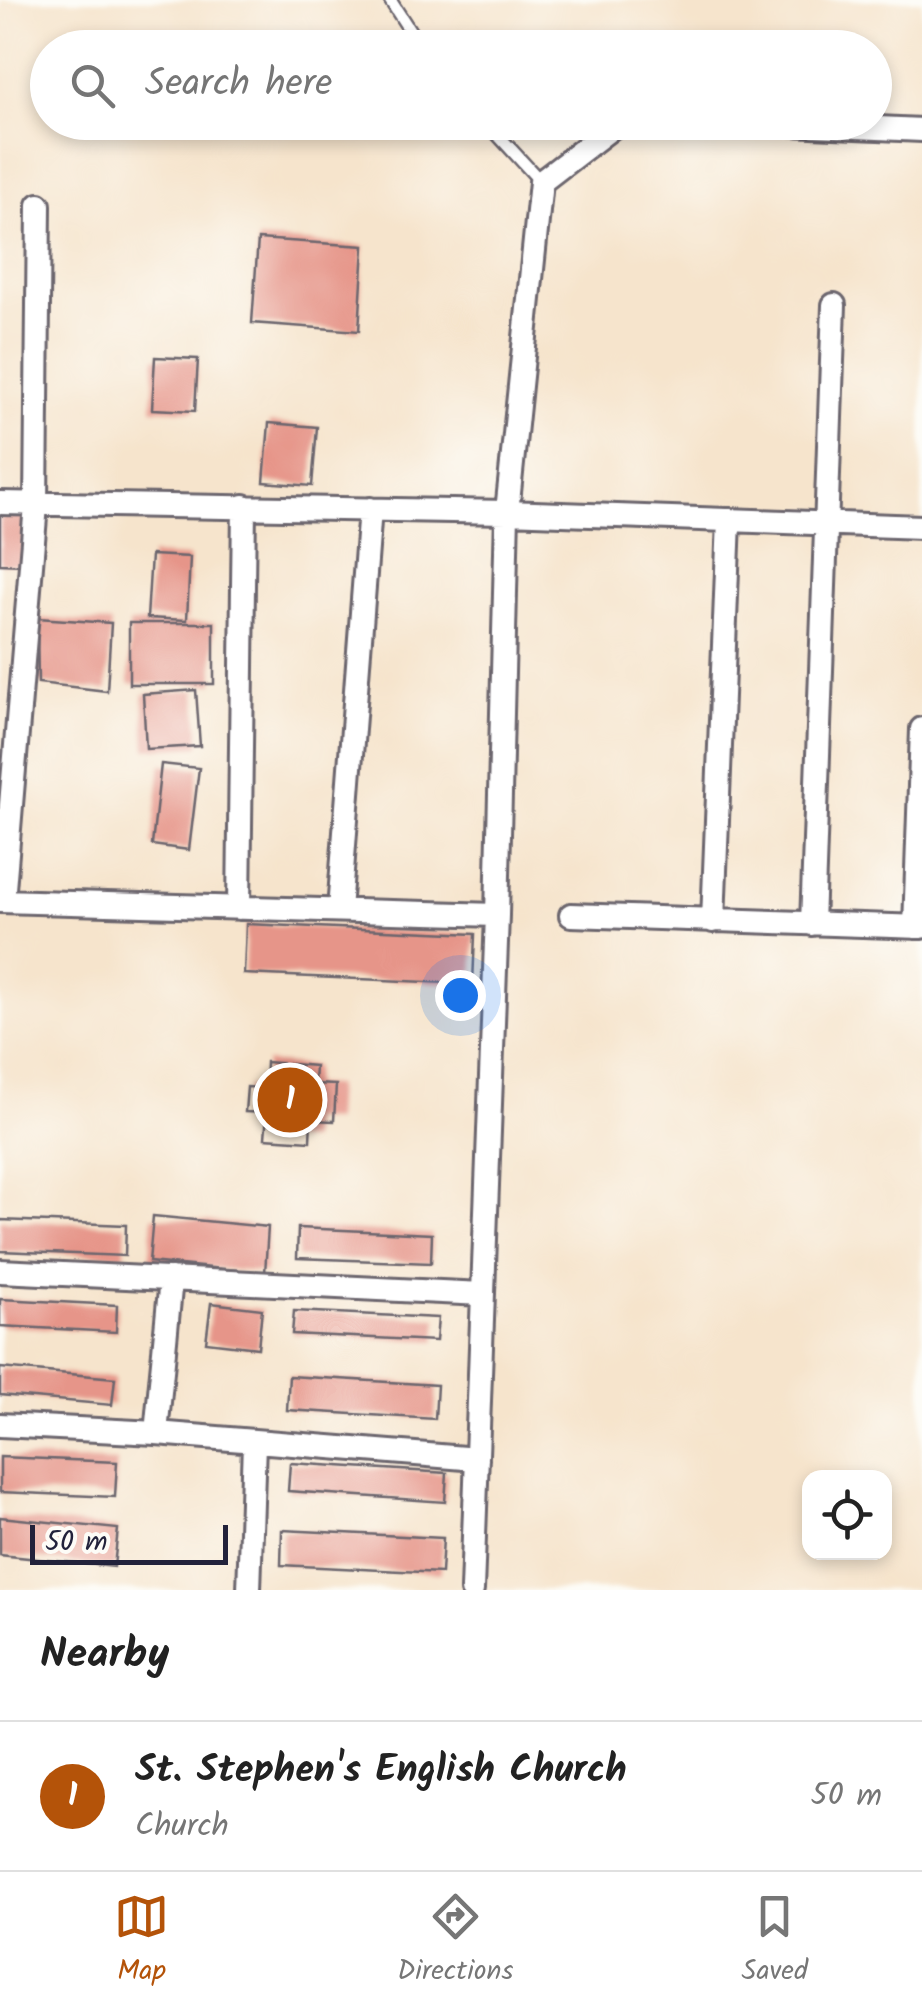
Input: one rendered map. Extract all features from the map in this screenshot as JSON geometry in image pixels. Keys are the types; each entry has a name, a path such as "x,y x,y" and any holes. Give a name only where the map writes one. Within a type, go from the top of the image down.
{"street":[{"path":"892,129 922,130"},
{"path":"472,1590 497,915 507,512 541,182 596,140"},
{"path":"39,205 36,505 2,901 497,915"},
{"path":"812,924 834,305"},
{"path":"0,504 507,512 922,527"},
{"path":"240,908 244,506"},
{"path":"339,910 370,509"},
{"path":"714,922 729,520"},
{"path":"571,916 918,927 922,729"},
{"path":"0,1271 483,1294"},
{"path":"156,1433 171,1279"},
{"path":"0,1425 156,1433 477,1459"},
{"path":"249,1590 254,1443"}],"lane":[{"path":"390,0 409,30"},
{"path":"502,140 541,182"}],"building":[{"path":"258,239 364,246 359,331 252,323"},
{"path":"155,357 198,359 195,411 152,409"},
{"path":"269,423 317,427 312,486 264,482"},
{"path":"0,510 26,512 22,565 0,564"},
{"path":"151,555 190,557 187,620 147,618"},
{"path":"37,618 111,623 107,691 38,683"},
{"path":"129,623 214,623 214,684 129,684"},
{"path":"196,690 200,746 146,749 143,694"},
{"path":"161,764 199,768 189,850 152,845"},
{"path":"246,924 475,934 473,984 244,974"},
{"path":"266,1062 315,1066 314,1084 336,1085 334,1121 311,1120 310,1141 265,1138 267,1113 245,1112 247,1087 265,1088"},
{"path":"153,1216 268,1227 265,1273 149,1262"},
{"path":"0,1220 126,1225 125,1256 0,1251"},
{"path":"298,1228 432,1234 431,1263 297,1258"},
{"path":"0,1299 117,1305 116,1332 0,1326"},
{"path":"211,1303 262,1309 258,1348 206,1342"},
{"path":"294,1311 438,1318 436,1341 292,1334"},
{"path":"0,1368 115,1378 112,1405 0,1395"},
{"path":"289,1376 437,1385 435,1419 287,1410"},
{"path":"0,1457 117,1462 115,1497 0,1492"},
{"path":"290,1463 447,1473 445,1502 288,1491"},
{"path":"0,1517 118,1529 114,1567 0,1555"},
{"path":"282,1530 443,1538 441,1573 281,1565"}],"place":[{"name":"St. Stephen's English Church","path":"290,1100"}]}
